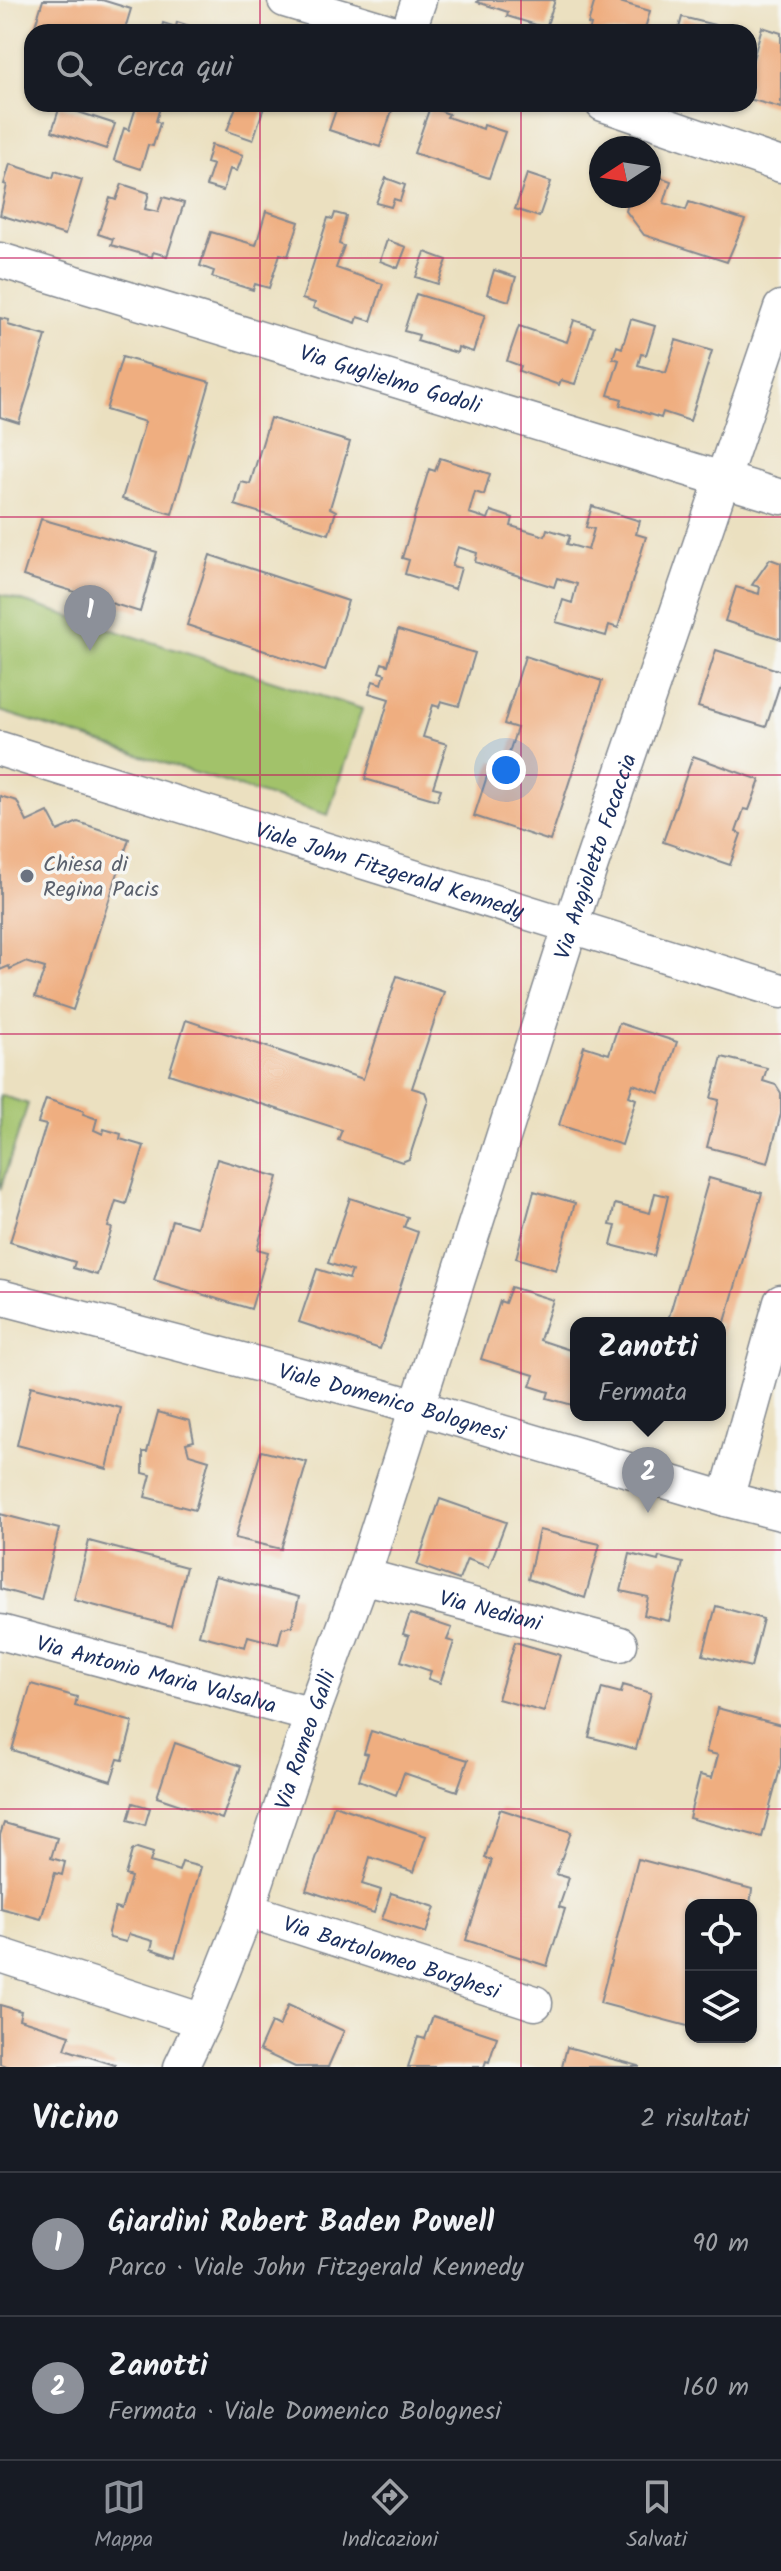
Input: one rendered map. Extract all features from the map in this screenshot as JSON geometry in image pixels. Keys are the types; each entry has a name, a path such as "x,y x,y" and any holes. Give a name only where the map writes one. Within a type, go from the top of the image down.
{"street":[{"path":"285,0 364,24"},
{"path":"411,24 419,0"},
{"path":"626,112 781,165"},
{"name":"Via Guglielmo Godoli","path":"0,260 781,497"},
{"name":"Via Angioletto Focaccia","path":"417,1407 571,926 781,308"},
{"name":"Viale John Fitzgerald Kennedy","path":"0,749 781,991"},
{"name":"Viale Domenico Bolognesi","path":"0,1297 417,1407 781,1513"},
{"path":"726,1499 781,1302"},
{"name":"Via Romeo Galli","path":"181,2067 203,2021 247,1910 312,1715 363,1576 417,1407"},
{"name":"Via Nediani","path":"363,1576 620,1644"},
{"name":"Via Antonio Maria Valsalva","path":"0,1632 312,1715"},
{"name":"Via Bartolomeo Borghesi","path":"247,1910 535,2003"},
{"path":"0,1955 203,2021"}],"green space":[{"path":"0,594 362,709 328,815 0,711"},
{"path":"0,1095 28,1104 0,1190"}],"building":[{"path":"43,0 102,0 131,9 126,24 36,24"},
{"path":"555,0 547,24 533,24 507,16 508,12 477,2"},
{"path":"595,0 613,0 650,11 646,24 588,24"},
{"path":"682,17 711,24 680,24"},
{"path":"762,27 781,33 781,108 757,101 757,45"},
{"path":"58,112 78,112 115,124 106,149 52,131"},
{"path":"135,112 159,112 156,121 160,123 153,146 148,145 141,169 114,160 124,128 129,130"},
{"path":"234,112 262,112 253,140 227,131"},
{"path":"335,112 391,112 380,147 329,130"},
{"path":"428,112 444,112 449,114 447,117 483,129 484,125 505,132 489,178 414,153"},
{"path":"211,145 243,155 237,171 230,169 223,191 206,186 213,165 206,163"},
{"path":"10,164 53,178 55,171 82,180 65,235 0,215"},
{"path":"527,174 551,182 539,217 515,209"},
{"path":"661,177 671,181 664,203 686,210 689,202 745,220 727,262 644,235 627,208 661,208"},
{"path":"386,178 405,185 400,201 394,199 391,207 376,203"},
{"path":"122,184 149,193 145,209 158,212 163,197 184,203 167,256 153,252 152,257 111,245 113,239 98,234 110,198 116,200"},
{"path":"266,211 299,222 288,256 280,254 269,288 255,284 253,290 212,277 214,271 200,266 211,232 256,245"},
{"path":"335,213 346,216 339,244 344,246 336,268 383,284 371,321 358,317 356,323 313,308 315,303 302,299 328,218 333,219"},
{"path":"387,240 406,247 398,268 380,261"},
{"path":"425,252 447,260 438,284 416,277"},
{"path":"494,270 516,277 509,301 487,294"},
{"path":"416,294 485,315 473,352 458,347 457,353 417,341 419,335 404,331"},
{"path":"0,318 9,320 8,325 46,336 19,423 0,417"},
{"path":"631,319 655,326 646,355 641,354 638,365 666,373 676,340 712,351 690,421 663,412 661,418 620,405 622,399 608,395 619,360 613,358 617,346 622,348"},
{"path":"574,320 594,327 575,384 561,380 559,385 519,371 521,366 507,361 519,326 567,342"},
{"path":"122,357 210,382 172,514 122,499 145,422 106,410"},
{"path":"270,418 350,442 330,508 336,511 329,534 235,505 241,482 250,484"},
{"path":"440,458 490,474 484,495 475,492 469,513 488,519 491,511 513,518 511,526 545,536 547,529 570,536 567,544 588,550 594,529 586,527 592,506 640,521 636,534 646,537 618,628 609,625 606,636 556,622 563,600 572,603 577,584 557,578 554,587 475,562 477,553 458,547 452,566 461,568 455,589 405,574 409,560 402,558 429,469 435,471"},
{"path":"41,519 157,552 140,612 23,576"},
{"path":"210,555 348,601 325,671 187,625"},
{"path":"770,559 781,563 781,639 725,621 736,587 759,594 760,587 752,585"},
{"path":"398,630 475,653 459,706 441,701 439,707 433,705 423,737 447,744 433,787 441,789 437,800 365,779 389,699 369,693 373,681 382,684 385,674 379,672 382,663 388,665"},
{"path":"716,650 781,671 781,681 766,727 698,707"},
{"path":"525,656 602,681 550,841 474,816 492,761 505,765 517,728 504,724"},
{"path":"693,756 760,780 749,810 744,809 736,832 741,834 730,865 663,842"},
{"path":"0,796 17,801 27,822 48,812 58,831 78,822 129,839 73,1010 35,997 45,968 25,962 0,970"},
{"path":"397,976 444,992 412,1088 425,1092 428,1100 409,1159 402,1162 338,1140 342,1130 169,1074 186,1020 363,1079"},
{"path":"619,1023 677,1042 660,1093 633,1084 629,1096 636,1099 622,1145 559,1125 584,1046 609,1054"},
{"path":"722,1057 767,1068 763,1081 776,1085 781,1093 781,1114 768,1163 707,1147 719,1100 711,1098"},
{"path":"46,1099 84,1111 83,1114 97,1119 94,1130 103,1134 104,1129 121,1134 120,1139 144,1146 126,1204 116,1201 108,1227 112,1228 97,1275 73,1268 75,1262 10,1242 46,1125 38,1123"},
{"path":"217,1159 278,1177 257,1249 268,1252 251,1309 154,1280 172,1220 197,1227"},
{"path":"709,1178 762,1193 726,1319 669,1317"},
{"path":"534,1191 575,1203 556,1270 516,1258"},
{"path":"655,1193 668,1196 654,1256 611,1245 616,1226 610,1225 615,1204 650,1213"},
{"path":"350,1198 408,1217 404,1227 418,1232 380,1349 299,1322 317,1269 349,1279 352,1271 328,1263"},
{"path":"511,1287 553,1300 540,1340 570,1350 570,1404 547,1398 549,1392 530,1386 534,1375 481,1359 500,1301 505,1303"},
{"path":"31,1386 121,1408 107,1469 17,1445"},
{"path":"158,1412 190,1421 194,1441 186,1443 189,1454 209,1460 195,1510 145,1497 151,1475 143,1473 143,1452 147,1452"},
{"path":"261,1451 307,1462 281,1549 235,1538"},
{"path":"440,1499 506,1522 489,1567 467,1559 459,1580 417,1565"},
{"path":"0,1514 59,1529 41,1600 0,1589"},
{"path":"539,1530 600,1544 585,1598 528,1579"},
{"path":"89,1541 186,1567 171,1626 74,1600"},
{"path":"630,1554 683,1563 669,1621 644,1615 648,1597 621,1591"},
{"path":"215,1576 299,1597 292,1626 282,1628 278,1644 248,1636 245,1647 199,1635"},
{"path":"716,1606 763,1619 751,1667 703,1655"},
{"path":"410,1614 452,1628 447,1640 454,1642 440,1683 428,1679 431,1671 401,1661 409,1636 403,1634"},
{"path":"515,1642 560,1655 544,1712 498,1699"},
{"path":"31,1684 77,1697 75,1706 133,1722 123,1760 118,1759 111,1781 12,1750"},
{"path":"623,1685 651,1693 636,1749 589,1737 602,1688 621,1693"},
{"path":"717,1708 781,1725 781,1765 762,1837 689,1818 700,1775 712,1778 718,1755 706,1752"},
{"path":"371,1731 468,1760 457,1791 404,1773 396,1795 359,1780 368,1754 364,1753"},
{"path":"175,1743 241,1766 222,1819 157,1797"},
{"path":"133,1803 150,1808 145,1825 128,1820"},
{"path":"334,1805 426,1836 414,1872 370,1857 362,1884 381,1890 374,1913 306,1890"},
{"path":"500,1809 571,1832 556,1874 569,1878 559,1907 565,1909 547,1966 466,1940 492,1860 485,1858"},
{"path":"4,1823 57,1838 51,1858 65,1862 62,1875 55,1873 41,1919 0,1908 0,1835"},
{"path":"137,1848 153,1853 150,1862 179,1871 182,1862 201,1867 175,1957 151,1949 153,1941 129,1934 126,1942 110,1938 108,1932 115,1908 121,1910 131,1877 125,1875 132,1851"},
{"path":"638,1859 752,1889 751,1899 685,1899 685,2025 600,2003"},
{"path":"391,1893 435,1907 426,1933 382,1919"},
{"path":"0,2005 21,2011 19,2019 70,2035 65,2049 115,2067 8,2067 0,2064"},
{"path":"288,2005 344,2031 328,2067 295,2067 259,2050 271,2023 279,2027"},
{"path":"433,2016 497,2037 489,2062 486,2061 484,2067 408,2067 418,2037 425,2039"},
{"path":"567,2047 639,2066 639,2067 562,2067"}],"place":[{"name":"Giardini Robert Baden Powell","path":"90,651"},
{"name":"Chiesa di Regina Pacis","path":"27,876"},
{"name":"Zanotti","path":"648,1513"}]}
